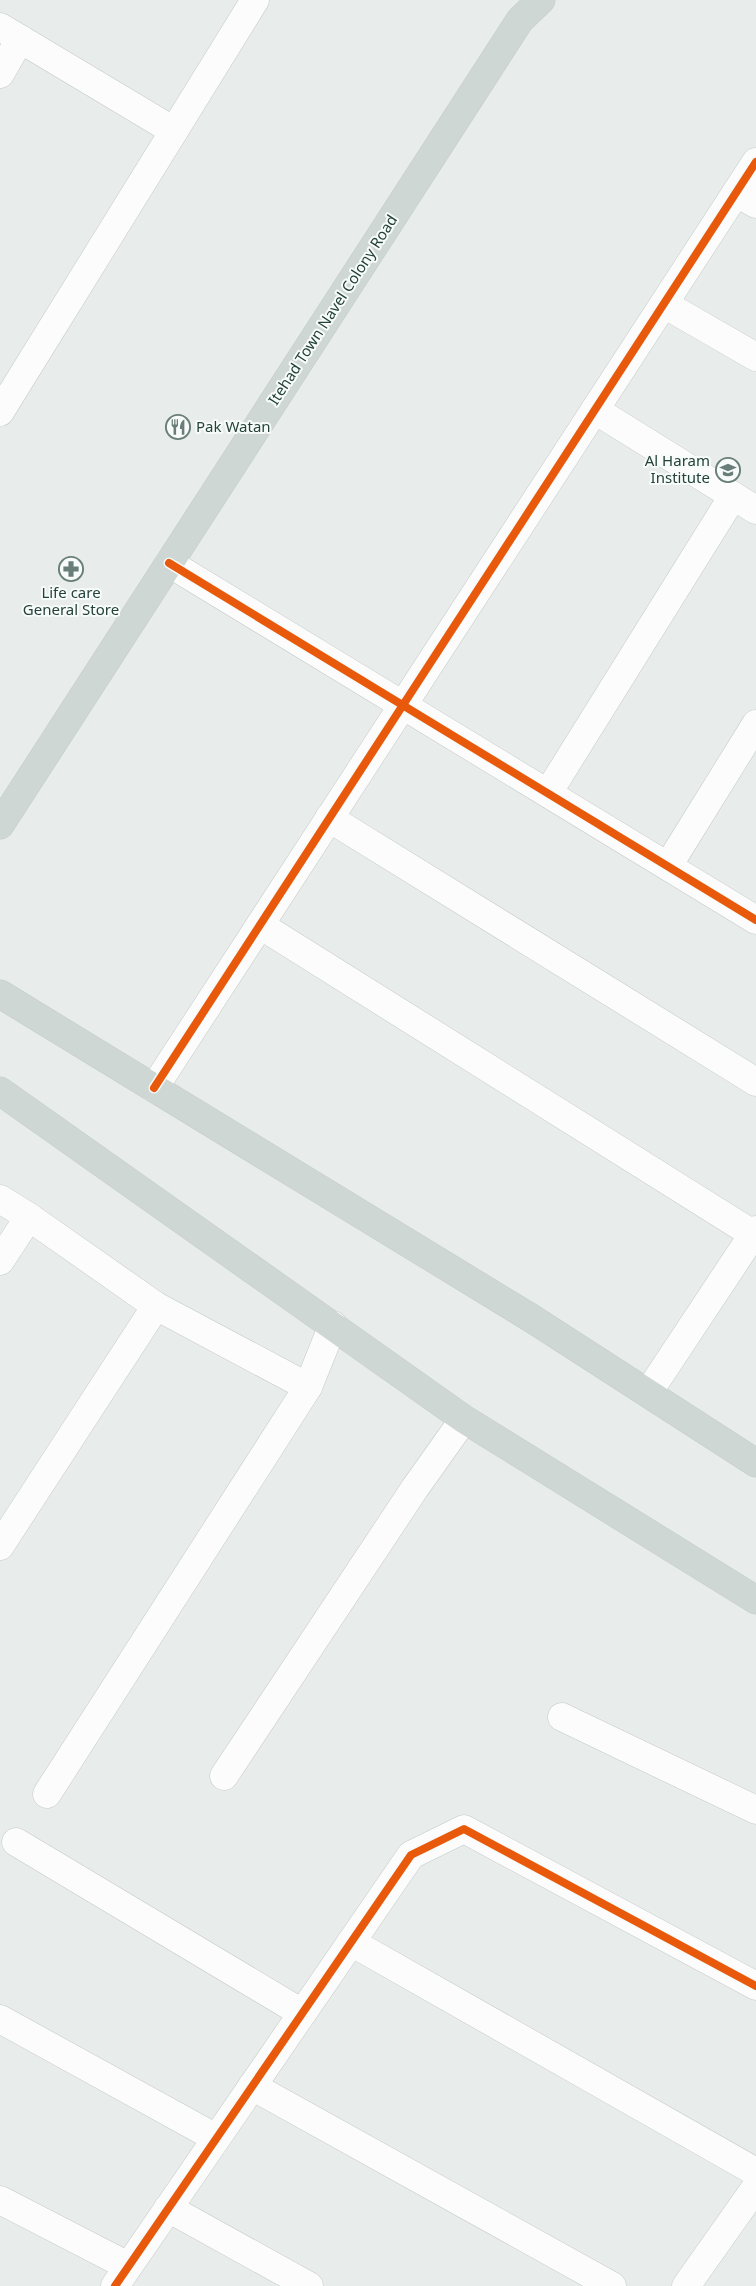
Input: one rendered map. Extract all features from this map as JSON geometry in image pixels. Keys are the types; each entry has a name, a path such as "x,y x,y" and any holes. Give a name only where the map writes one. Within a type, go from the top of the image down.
{"main road":[{"name":"Itehad Town Navel Colony Road","path":"0,826 520,20 541,0"},
{"path":"0,994 531,1318 756,1463"},
{"path":"0,1091 464,1419 756,1600"}],"street":[{"path":"0,412 174,131 246,3"},
{"path":"0,74 10,33 174,131"},
{"path":"154,1088 664,304 746,198 756,162"},
{"path":"664,304 756,357"},
{"path":"595,410 756,510"},
{"path":"548,793 733,496"},
{"path":"169,563 756,920"},
{"path":"668,866 756,724"},
{"path":"329,818 756,1082"},
{"path":"260,925 755,1234 648,1393"},
{"path":"0,1199 29,1217 156,1306 308,1386"},
{"path":"0,1261 29,1217"},
{"path":"0,1546 156,1306"},
{"path":"47,1794 308,1386 333,1325"},
{"path":"224,1776 415,1488 464,1419"},
{"path":"562,1717 756,1810"},
{"path":"0,2200 121,2276 411,1855 464,1829 756,1986"},
{"path":"16,1842 302,2013"},
{"path":"351,1942 756,2172"},
{"path":"0,2019 216,2138"},
{"path":"252,2086 612,2286"},
{"path":"686,2286 756,2187"},
{"path":"168,2208 308,2286"}],"cycle path":[{"path":"154,1088 756,162"},
{"path":"169,563 756,920"},
{"path":"115,2286 411,1855 464,1829 756,1986"}],"place":[{"name":"Pak Watan","path":"178,427"},
{"name":"Al Haram Institute","path":"728,470"},
{"name":"Life care General Store","path":"71,569"}]}
